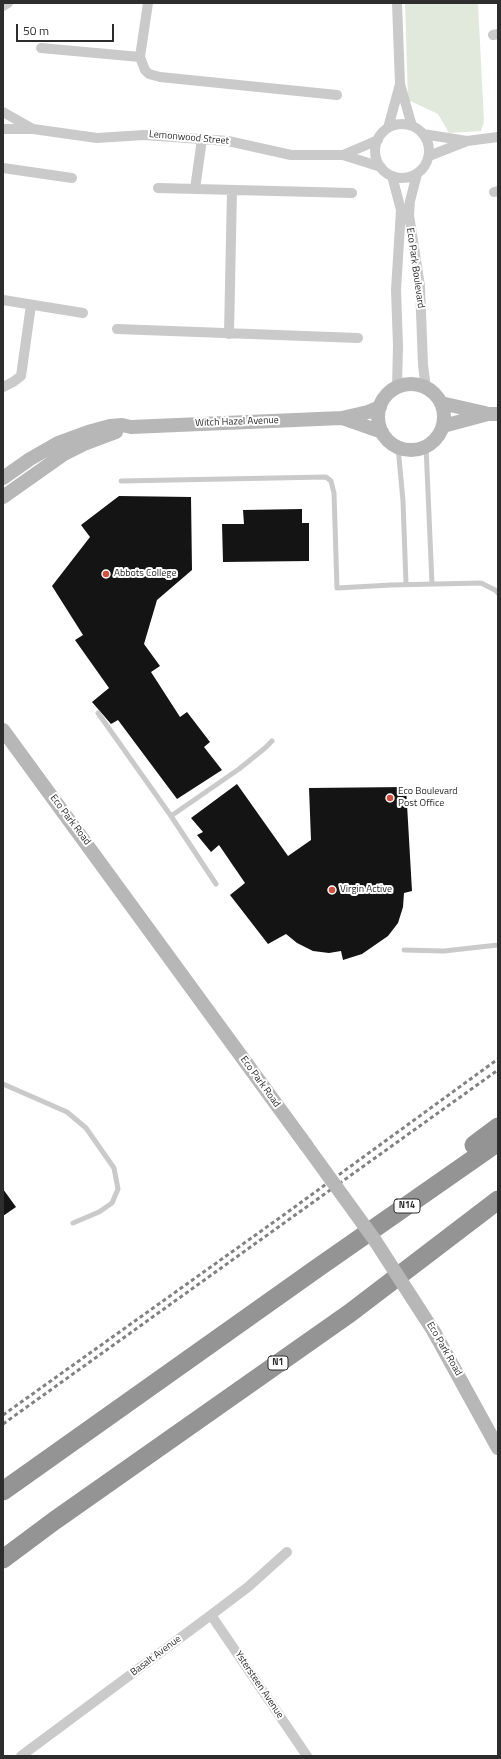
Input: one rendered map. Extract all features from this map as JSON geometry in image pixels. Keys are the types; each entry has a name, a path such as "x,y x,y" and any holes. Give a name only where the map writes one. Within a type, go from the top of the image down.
{"highway":[{"path":"3,1491 316,1269 498,1126"},
{"name":"N14","path":"316,1269 498,1142"},
{"name":"N1","path":"3,1559 54,1521 350,1313 498,1200"}],"street":[{"path":"3,6 8,3"},
{"path":"148,3 140,57 145,70 149,74 155,76 337,95"},
{"path":"397,3 400,84 412,126"},
{"path":"41,48 140,57"},
{"path":"400,84 388,128 378,140 375,154 381,168 392,176 405,178 417,174 422,169 429,156 429,148 423,134"},
{"name":"Lemonwood Street","path":"3,112 33,129"},
{"path":"388,128 400,124 412,126 423,134 467,141 498,138"},
{"name":"Lemonwood Street","path":"3,129 33,129 97,138 144,135 202,139 239,143 291,155 343,155 381,168"},
{"path":"195,189 202,139"},
{"name":"Lemonwood Street","path":"343,155 378,140"},
{"path":"429,156 467,141"},
{"path":"3,168 72,178"},
{"name":"Eco Park Boulevard","path":"417,174 410,201 409,215 420,286 423,365 426,388"},
{"name":"Eco Park Boulevard","path":"392,176 401,210 396,290 398,346 397,387"},
{"path":"158,188 352,193"},
{"path":"229,334 232,190"},
{"path":"3,300 83,313"},
{"path":"3,387 21,376 31,305"},
{"path":"117,329 358,338"},
{"path":"407,384 426,388 437,397 441,403 444,418 443,426 440,434 426,446 412,450 398,447 388,441 382,432 379,424 380,406 386,395 397,387 407,384"},
{"path":"441,403 493,414"},
{"name":"Witch Hazel Avenue","path":"3,478 58,442 73,436 110,426 122,425 131,427 342,418 368,412 380,406"},
{"path":"443,426 493,414"},
{"name":"Witch Hazel Avenue","path":"342,418 382,432"},
{"name":"Witch Hazel Avenue","path":"3,497 64,454 91,441 131,427"},
{"name":"Eco Park Road","path":"3,730 370,1233 434,1332 498,1448"},
{"name":"Basalt Avenue","path":"21,1756 211,1615 264,1573 287,1552"},
{"name":"Ystersteen Avenue","path":"211,1615 307,1756"}],"lane":[{"path":"426,446 432,584"},
{"path":"398,447 403,501 406,584"},
{"path":"122,481 326,477 331,481 334,493 337,588 406,584 481,583 498,593"},
{"path":"98,714 171,816 216,884"},
{"path":"171,816 239,769 260,753 272,741"},
{"path":"404,950 444,951 498,946"},
{"path":"3,1084 67,1112 86,1128 114,1168 118,1189 112,1203 99,1212 73,1223"}],"shaded area":[{"path":"405,3 478,3 484,122 481,131 449,133 438,114 408,100"}],"building":[{"path":"119,496 191,497 192,570 157,600 144,644 160,666 151,672 180,717 187,712 210,742 204,747 222,770 177,799 118,720 111,724 92,702 109,688 75,640 83,635 52,586 90,537 81,525"},
{"path":"302,509 302,523 309,523 309,561 223,562 222,524 244,524 243,510"},
{"path":"237,784 288,856 311,840 309,788 406,787 412,891 404,893 403,907 398,923 388,936 362,954 343,960 341,951 329,953 313,951 297,943 286,934 268,944 230,895 245,883 219,845 211,852 197,835 203,832 191,818"},
{"path":"3,1189 16,1207 3,1216"}],"railway":[{"path":"3,1415 285,1214 498,1059"},
{"path":"3,1424 498,1070"}],"place":[{"name":"Abbots College","path":"106,574"},
{"name":"Eco Boulevard Post Office","path":"390,798"},
{"name":"Virgin Active","path":"332,890"}]}
